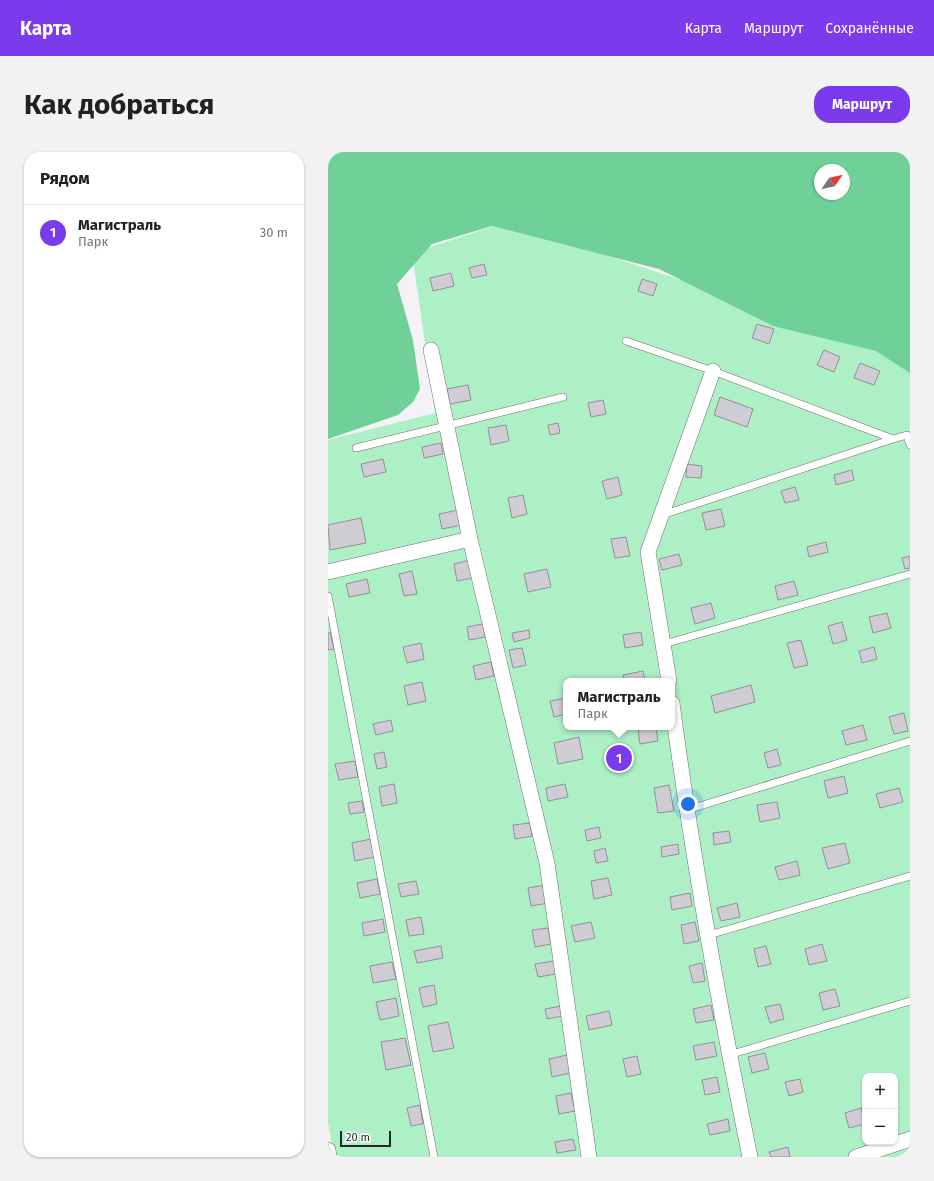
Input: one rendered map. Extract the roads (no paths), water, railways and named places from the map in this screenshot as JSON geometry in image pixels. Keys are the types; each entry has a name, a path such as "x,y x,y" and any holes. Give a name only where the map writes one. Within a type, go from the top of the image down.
{"street":[{"path":"431,350 470,539 547,863 589,1157"},
{"path":"669,678 648,552 713,371"},
{"path":"328,572 470,539"},
{"path":"675,725 686,810 729,1055 750,1157"},
{"path":"856,1157 910,1139"},
{"path":"328,1150 329,1157"}],"lane":[{"path":"626,342 713,371 893,439"},
{"path":"356,448 564,397"},
{"path":"660,516 907,435 910,446"},
{"path":"664,644 910,574"},
{"path":"328,596 434,1157"},
{"path":"686,810 910,741"},
{"path":"709,935 910,876"},
{"path":"729,1055 910,1001"}],"place":[{"name":"Магистраль","path":"619,758"}]}
